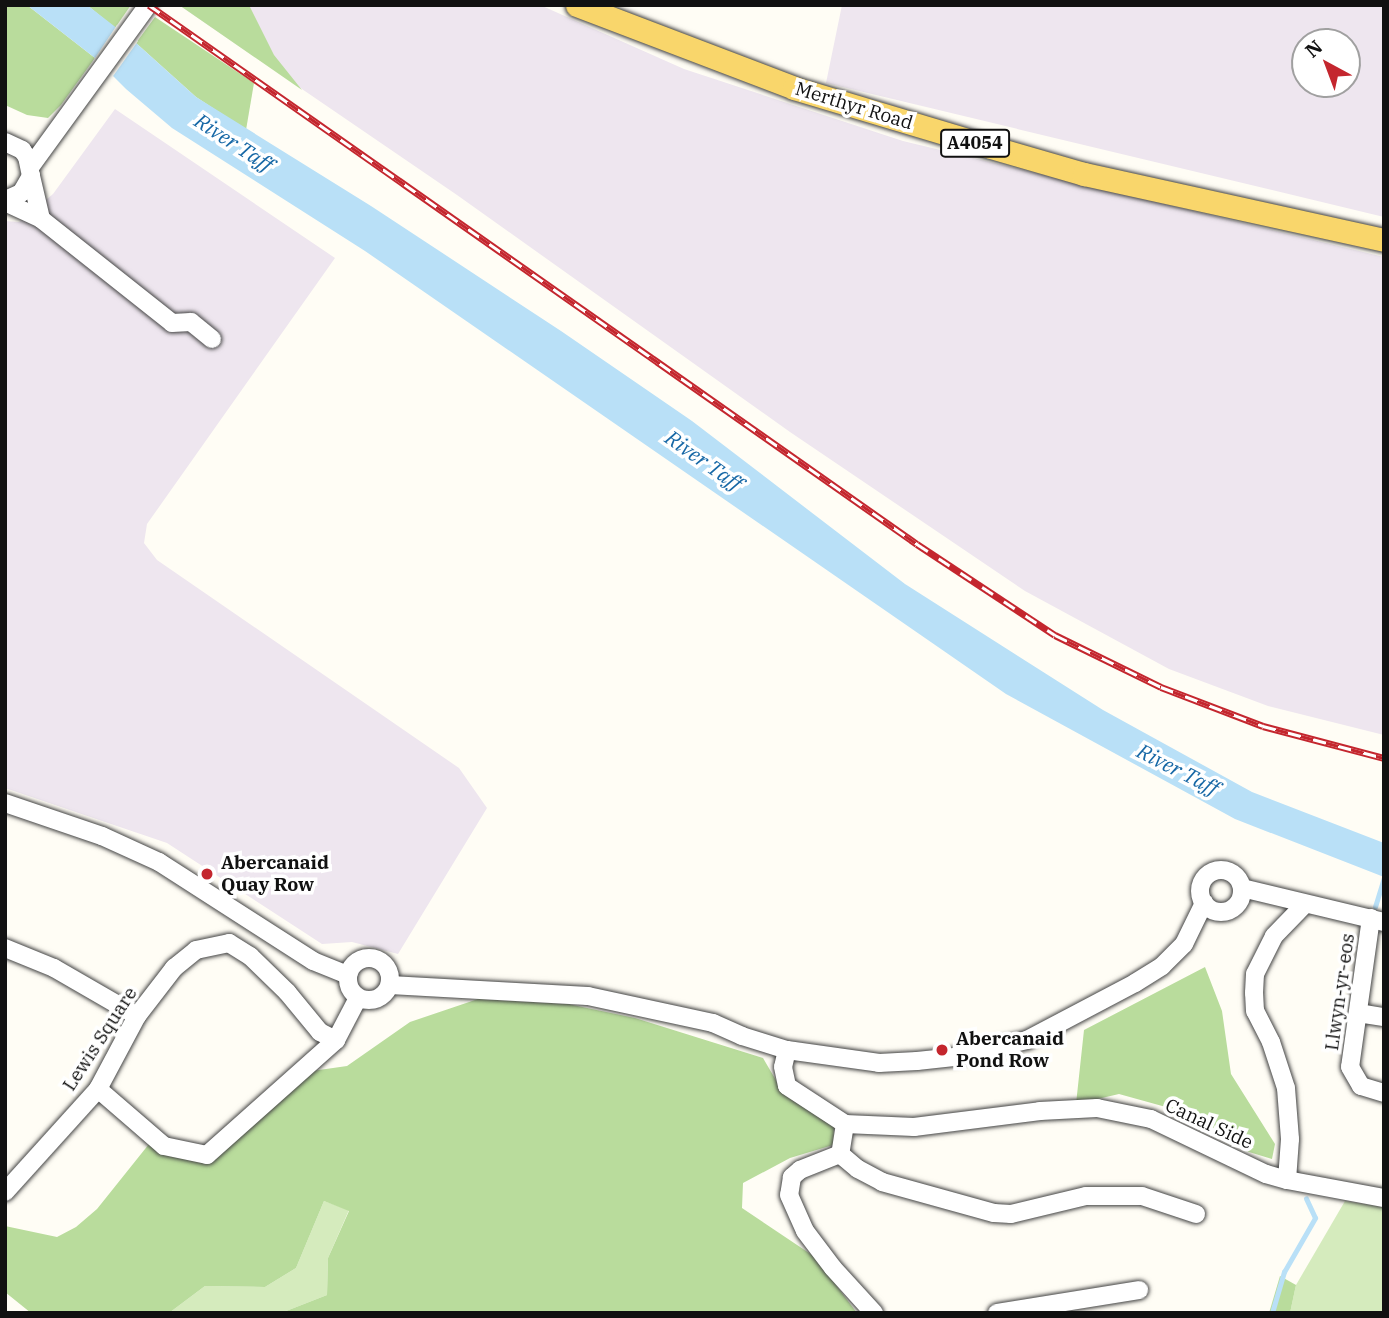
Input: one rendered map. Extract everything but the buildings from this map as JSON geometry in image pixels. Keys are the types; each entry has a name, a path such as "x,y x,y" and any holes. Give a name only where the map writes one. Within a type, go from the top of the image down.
{"main road":[{"name":"Merthyr Road","path":"578,5 794,88 987,146 1096,177 1384,240"}],"street":[{"path":"5,201 21,193 31,171 148,5"},
{"path":"10,144 59,130"},
{"path":"10,144 22,150 31,171 41,219"},
{"path":"5,201 41,219 172,323 191,322 212,339"},
{"path":"5,803 102,836 159,862 313,961 348,975"},
{"path":"1215,871 1229,872 1240,881 1242,888 1239,902 1228,911 1213,911 1204,903 1200,886 1215,871"},
{"path":"1242,888 1378,920"},
{"path":"390,985 589,996 713,1023 742,1036 787,1050 832,1058 904,1062 954,1057 1027,1040 1161,966 1184,944 1204,903"},
{"path":"1287,1180 1290,1139 1286,1088 1271,1042 1255,1011 1255,974 1275,936 1305,904"},
{"name":"Llwyn-yr-eos","path":"1378,920 1358,1013 1350,1067 1361,1086 1384,1093"},
{"name":"Lewis Square","path":"5,1192 97,1089 137,1016 174,968 195,950 221,942 229,943 250,956 287,992 320,1032 336,1040"},
{"path":"5,947 54,968 137,1016"},
{"path":"372,958 388,968 390,985 377,999 358,998 350,988 348,975 354,964 372,958"},
{"path":"97,1089 164,1146 207,1154 336,1040 358,998"},
{"path":"1358,1013 1384,1017"},
{"path":"787,1050 783,1067 788,1086 845,1124 840,1153"},
{"name":"Canal Side","path":"845,1124 914,1127 1040,1111 1097,1108 1151,1119 1266,1174 1384,1198"},
{"path":"840,1153 858,1169 882,1182 994,1213 1010,1214 1086,1196 1142,1196 1196,1214"},
{"path":"840,1153 800,1170 792,1177 789,1195 805,1231 833,1268 874,1313"},
{"path":"997,1313 1139,1290"}],"shaded area":[{"path":"179,5 540,5 684,69 903,141 1384,257 1384,735 1268,706 1169,669 1025,591 790,432 457,195"},
{"path":"842,5 1384,5 1384,217 826,83"},
{"path":"115,109 335,258 147,524 144,543 157,560 459,768 487,808 398,954 352,942 322,944 167,843 5,788 5,221 19,222 53,194"}],"green space":[{"path":"5,5 27,5 95,58 61,105 48,118 27,115 5,105"},
{"path":"87,5 131,5 115,28"},
{"path":"179,5 249,5 274,55 302,90"},
{"path":"155,17 254,83 246,130 196,97 136,43"},
{"path":"1205,967 1222,1011 1231,1074 1275,1144 1272,1159 1249,1152 1173,1109 1119,1094 1076,1104 1084,1030"},
{"path":"478,999 568,1004 635,1018 763,1058 784,1094 834,1127 833,1145 790,1158 743,1183 742,1208 815,1257 857,1313 281,1313 327,1295 328,1258 349,1211 324,1201 296,1268 265,1287 205,1286 169,1313 31,1313 5,1292 5,1226 57,1237 76,1227 97,1209 149,1144 174,1157 210,1161 312,1071 347,1066 410,1022"},
{"path":"324,1201 349,1210 328,1258 327,1295 281,1313 169,1313 205,1286 265,1287 296,1268"},
{"path":"1345,1201 1384,1207 1384,1313 1290,1313 1296,1285"},
{"path":"1280,1276 1296,1285 1290,1313 1269,1313"}],"water":[{"name":"River Taff","path":"27,5 87,5 136,43 196,97 371,206 561,331 692,421 905,584 1103,710 1252,792 1384,843 1384,877 1235,819 1006,694 365,251 172,128 95,58"}],"pier":[{"path":"117,25 138,41 111,79 93,61"}],"waterway":[{"path":"1375,907 1384,878"},
{"path":"1272,1313 1284,1272 1315,1218 1306,1199"}],"railway":[{"path":"149,5 917,544 1055,635 1161,687 1263,726 1384,758"}],"place":[{"name":"Abercanaid Quay Row","path":"207,874"},
{"name":"Abercanaid Pond Row","path":"942,1050"}]}
